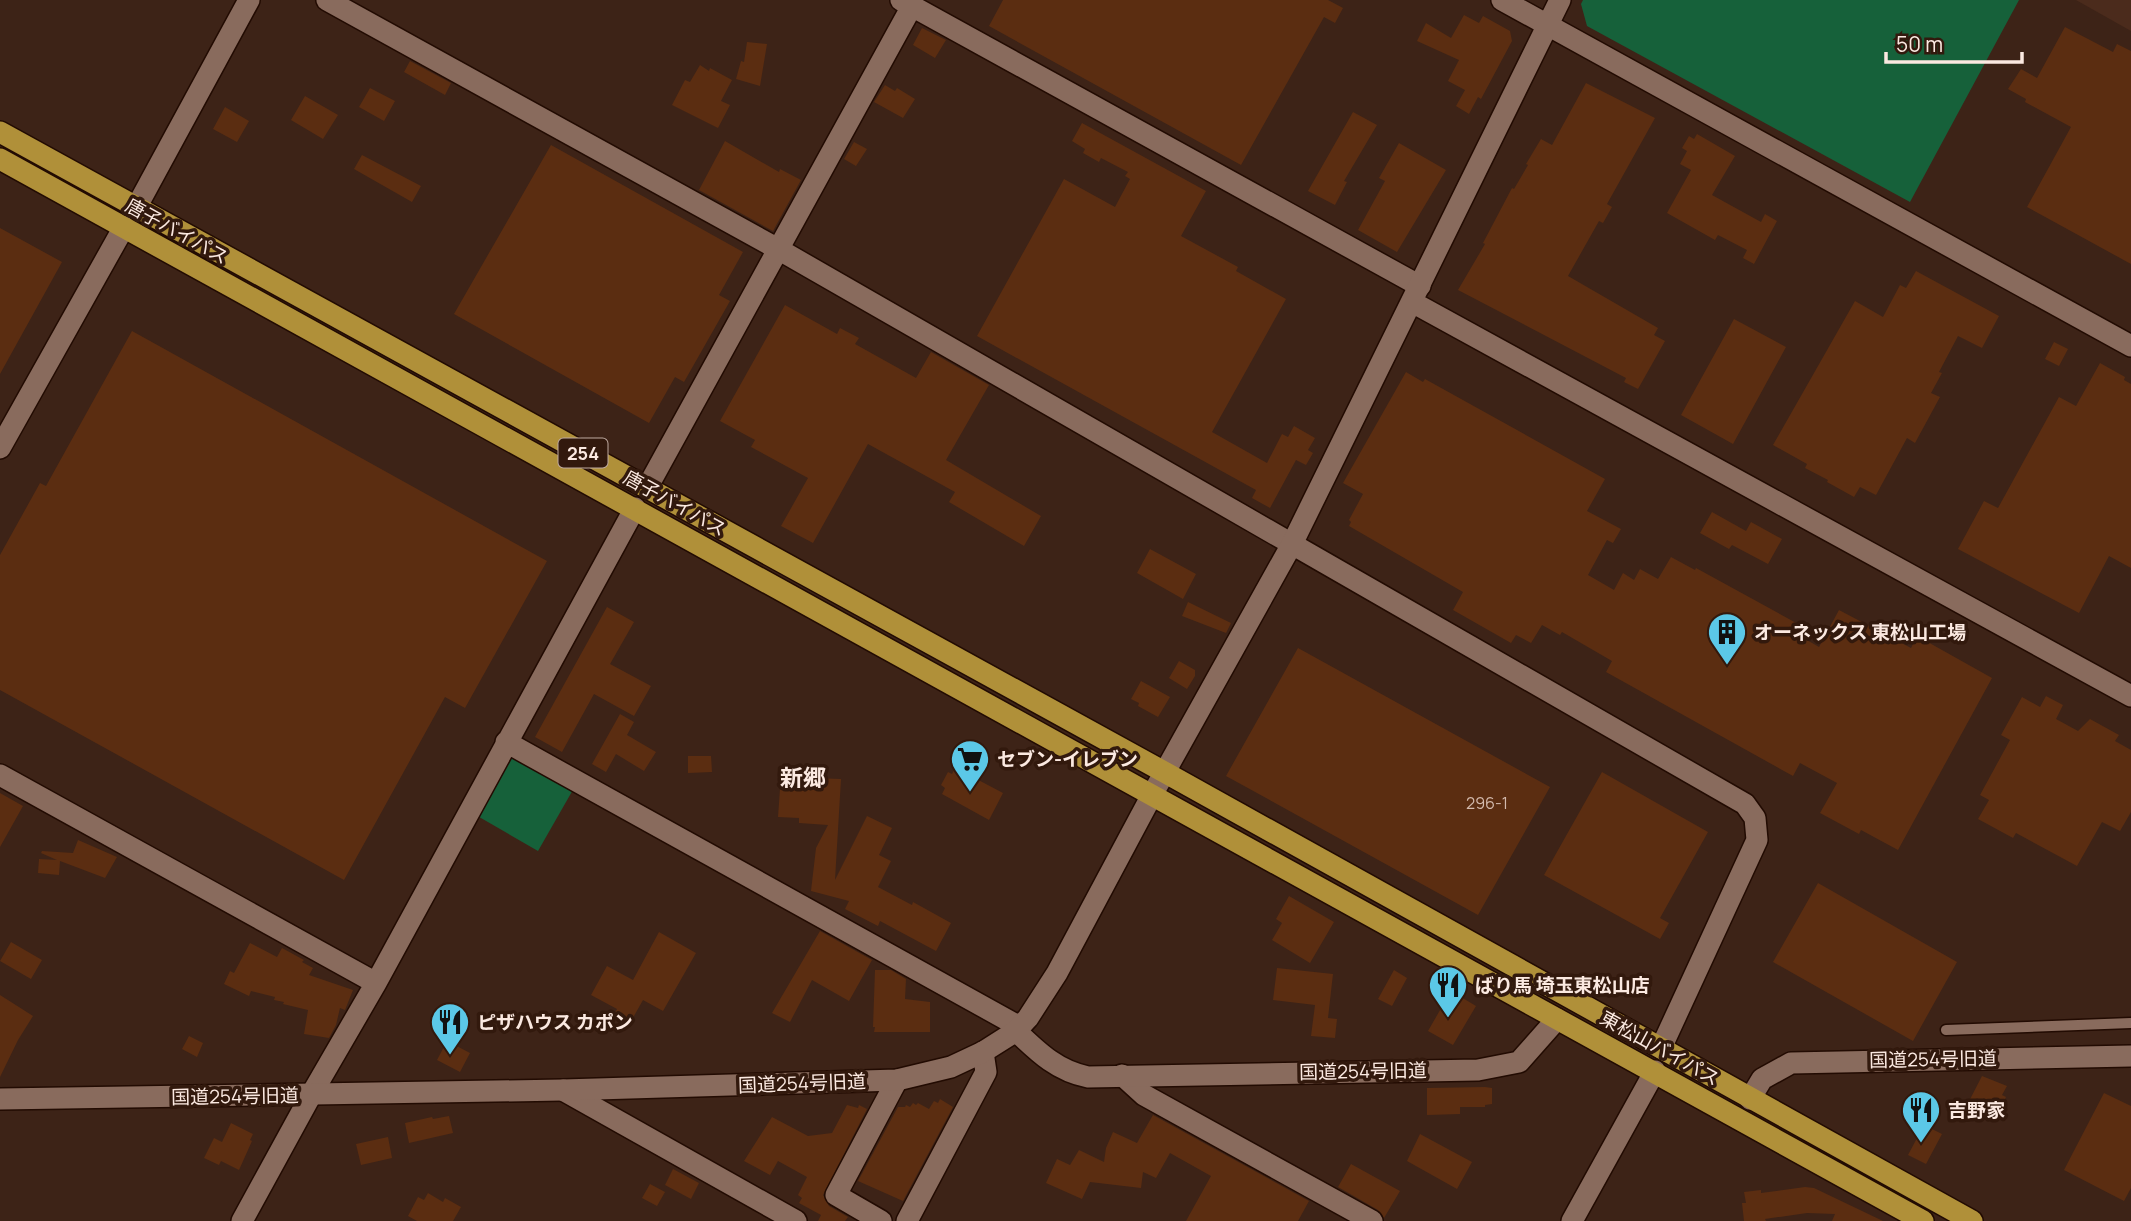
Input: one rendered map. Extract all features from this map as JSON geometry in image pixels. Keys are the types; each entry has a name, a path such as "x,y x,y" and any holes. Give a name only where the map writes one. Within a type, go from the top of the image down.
{"highway":[{"name":"唐子バイパス","path":"0,132 1166,773"},
{"name":"唐子バイパス","path":"0,159 1152,794"},
{"name":"東松山バイパス","path":"1166,773 1972,1221"},
{"name":"東松山バイパス","path":"1152,794 1923,1221"}],"street":[{"path":"136,208 249,0"},
{"path":"327,0 778,249 1745,804 1755,818 1757,840 1661,1048"},
{"path":"1502,0 2131,346"},
{"path":"506,742 1018,1029 1057,973 1152,794 1292,544 1560,0"},
{"path":"647,488 778,249 907,3 1416,294 2131,696"},
{"path":"0,447 124,227"},
{"path":"242,1221 310,1095 376,983 635,509"},
{"path":"0,775 376,983"},
{"name":"国道254号旧道","path":"0,1099 564,1090 897,1080 951,1067 983,1052 1018,1029 1042,1055 1059,1068 1088,1077 1478,1070 1518,1062 1557,1019"},
{"path":"907,1221 986,1072 983,1052"},
{"name":"国道254号旧道","path":"1750,1099 1762,1079 1791,1063 2131,1056"},
{"path":"1572,1221 1654,1071"},
{"path":"1122,1075 1144,1095 1372,1221"},
{"path":"881,1221 836,1195 897,1080"},
{"path":"564,1090 796,1221"}],"lane":[{"path":"1946,1030 2131,1023"}],"shaded area":[{"path":"2076,0 2131,0 2131,31"}],"green space":[{"path":"1583,0 2019,0 1910,202 1587,26 1581,4"},
{"path":"516,756 574,788 538,851 474,814 506,759"}],"building":[{"path":"1003,0 1328,0 1343,8 1335,23 1324,17 1241,165 989,26"},
{"path":"1464,15 1479,23 1483,16 1510,31 1512,41 1481,99 1478,97 1469,114 1456,106 1465,90 1448,81 1459,60 1417,41 1426,23 1451,38"},
{"path":"2065,27 2113,52 2117,44 2131,51 2131,264 2027,207 2071,127 2025,102 2026,99 2008,89 2021,69 2037,78"},
{"path":"922,28 946,40 935,58 913,45"},
{"path":"747,42 767,44 760,86 736,79 741,61 744,62"},
{"path":"410,61 451,83 445,95 404,72"},
{"path":"700,65 732,80 721,101 730,105 718,128 672,105 685,80 690,82"},
{"path":"1586,83 1655,118 1607,204 1612,207 1603,223 1599,221 1568,276 1658,328 1654,335 1665,341 1638,389 1624,382 1626,378 1458,290 1541,139 1552,145"},
{"path":"885,85 895,91 897,88 915,99 903,118 874,102"},
{"path":"370,88 395,101 384,121 359,107"},
{"path":"305,96 338,115 323,139 291,120"},
{"path":"225,107 249,121 237,142 213,129"},
{"path":"1353,112 1377,125 1344,181 1347,182 1335,205 1308,191"},
{"path":"1082,123 1206,191 1181,236 1238,267 1236,271 1286,299 1212,432 1267,463 1282,434 1288,437 1294,426 1315,438 1308,450 1313,453 1306,465 1296,460 1270,508 1252,498 1256,490 977,336 1064,179 1115,207 1130,179 1125,176 1128,172 1101,158 1099,162 1083,153 1085,149 1072,141"},
{"path":"1697,134 1735,156 1712,195 1761,222 1765,214 1777,221 1754,264 1743,258 1747,250 1718,235 1715,240 1667,213 1691,170 1680,164 1687,151 1682,148 1689,136 1694,139"},
{"path":"725,141 779,172 780,169 801,180 773,231 699,190"},
{"path":"854,142 867,149 856,166 844,159"},
{"path":"1399,143 1446,170 1397,252 1358,230 1385,181 1379,178"},
{"path":"551,145 743,252 719,295 730,301 684,382 675,377 649,423 454,314"},
{"path":"362,155 421,186 412,202 354,169"},
{"path":"0,228 62,262 0,374"},
{"path":"1916,271 1999,316 1982,348 1958,336 1931,393 1940,397 1915,443 1907,438 1876,495 1860,487 1854,497 1805,468 1807,464 1773,445 1855,301 1883,317 1900,285 1906,288"},
{"path":"785,305 837,334 840,328 859,338 855,344 916,378 931,352 989,385 946,460 1041,516 1024,546 949,502 955,492 868,444 813,543 781,526 808,478 751,447 755,440 720,421"},
{"path":"1734,319 1786,347 1733,444 1681,415"},
{"path":"132,331 547,561 465,708 445,697 344,880 0,690 0,555 40,483 46,486"},
{"path":"2054,342 2068,349 2059,366 2045,359"},
{"path":"2100,363 2125,377 2124,380 2131,384 2131,568 2109,556 2079,613 1958,549 1984,501 1998,508 2059,397 2076,406"},
{"path":"1406,372 1423,382 1425,379 1605,479 1587,511 1621,529 1613,543 1607,540 1588,575 1614,590 1623,573 1634,580 1640,569 1658,579 1671,557 1798,624 1793,632 1819,647 1839,610 1911,648 1917,636 1992,678 1898,850 1861,830 1859,834 1820,813 1837,783 1800,763 1793,776 1606,672 1612,661 1562,632 1560,635 1542,625 1531,643 1516,635 1511,643 1453,610 1463,592 1349,526 1349,520 1363,494 1343,483"},
{"path":"1712,512 1746,531 1751,522 1782,539 1768,564 1732,545 1729,549 1700,533"},
{"path":"1150,549 1196,574 1183,599 1137,573"},
{"path":"1188,602 1231,623 1226,633 1182,616"},
{"path":"607,607 634,622 610,664 651,686 634,716 594,694 562,752 535,737"},
{"path":"1298,648 1550,787 1478,915 1226,776"},
{"path":"1179,661 1195,670 1195,676 1187,689 1169,678"},
{"path":"1141,681 1170,697 1158,717 1131,699"},
{"path":"2046,696 2063,705 2056,719 2078,731 2090,719 2119,735 2115,741 2131,750 2131,812 2120,831 2102,822 2077,866 2016,833 2013,838 1978,819 1989,800 1980,795 2010,740 2001,735 2022,697 2040,707"},
{"path":"620,714 634,722 627,735 656,752 644,771 616,754 606,772 592,764"},
{"path":"688,756 711,756 712,772 688,773"},
{"path":"954,770 1003,793 989,820 942,794 945,788 941,785 948,772 952,774"},
{"path":"1602,772 1708,832 1660,918 1669,923 1660,939 1544,875"},
{"path":"813,778 841,779 835,880 867,816 892,828 879,855 891,861 878,887 951,923 936,951 880,921 878,926 845,909 849,901 811,891 816,848 828,825 799,823 799,818 778,817 780,789 813,788"},
{"path":"0,793 23,806 0,847"},
{"path":"78,840 117,857 105,878 60,861 59,875 38,873 39,859 57,860 41,853 42,851 73,853"},
{"path":"1818,883 1957,962 1913,1041 1773,962"},
{"path":"1289,896 1334,922 1310,963 1272,940 1282,923 1276,919"},
{"path":"820,931 872,960 849,1001 812,980 790,1022 772,1013"},
{"path":"659,932 696,953 663,1011 643,1000 630,1023 614,1015 617,1009 591,995 607,966 633,980"},
{"path":"11,942 42,960 31,979 0,961"},
{"path":"250,943 277,957 282,948 313,968 309,975 353,990 345,1010 340,1008 329,1038 304,1034 308,1010 283,1004 284,1002 274,1000 275,997 251,991 249,996 224,984 230,971 234,973"},
{"path":"1277,968 1333,974 1328,1018 1337,1019 1335,1038 1311,1036 1315,1005 1273,1000"},
{"path":"875,970 891,970 906,979 905,999 930,1002 930,1032 874,1032"},
{"path":"1394,970 1407,978 1392,1006 1378,999"},
{"path":"1451,991 1476,1006 1453,1045 1428,1031"},
{"path":"0,995 33,1016 0,1077"},
{"path":"189,1036 203,1043 197,1057 182,1049"},
{"path":"447,1041 470,1053 460,1072 437,1060"},
{"path":"1982,1076 2007,1086 2002,1095 2006,1097 1998,1113 1995,1111 1989,1121 1965,1109"},
{"path":"1427,1088 1492,1088 1492,1104 1485,1107 1460,1107 1460,1114 1427,1115"},
{"path":"2104,1093 2131,1106 2131,1188 2124,1201 2064,1170"},
{"path":"940,1099 953,1107 903,1201 858,1181 898,1107 910,1107 913,1103 918,1103 929,1109 934,1101 938,1103"},
{"path":"847,1105 858,1108 859,1105 867,1109 823,1195 829,1206 848,1217 845,1221 818,1221 821,1215 799,1203 802,1198 798,1195 807,1177 778,1161 770,1175 744,1161 772,1117 808,1136 832,1133"},
{"path":"1153,1115 1309,1201 1298,1221 1186,1221 1211,1176 1170,1153 1156,1178 1143,1172 1141,1188 1090,1182 1082,1199 1046,1183 1057,1159 1070,1165 1079,1150 1104,1162 1106,1148 1113,1132 1137,1143"},
{"path":"449,1116 453,1133 409,1143 405,1123"},
{"path":"231,1123 253,1134 239,1170 221,1161 219,1165 204,1158 214,1138 222,1142"},
{"path":"1924,1125 1942,1134 1926,1164 1908,1155"},
{"path":"1420,1134 1472,1162 1457,1189 1407,1161"},
{"path":"388,1137 392,1158 361,1165 356,1144"},
{"path":"1351,1164 1400,1191 1384,1218 1378,1210 1338,1187"},
{"path":"673,1169 699,1183 691,1199 665,1185"},
{"path":"650,1184 665,1192 657,1206 642,1198"},
{"path":"1814,1188 1883,1221 1832,1221 1835,1214 1807,1213 1765,1219 1766,1221 1744,1221 1744,1192 1761,1190 1761,1193"},
{"path":"428,1193 443,1202 445,1198 461,1207 453,1221 417,1221 408,1216 418,1197 424,1200"}],"place":[{"name":"オーネックス 東松山工場","path":"1727,666"},
{"name":"セブン-イレブン","path":"970,793"},
{"name":"ばり馬 埼玉東松山店","path":"1448,1019"},
{"name":"ピザハウス カポン","path":"450,1056"},
{"name":"吉野家","path":"1921,1144"}],"district":[{"name":"新郷","path":"803,777"}]}
